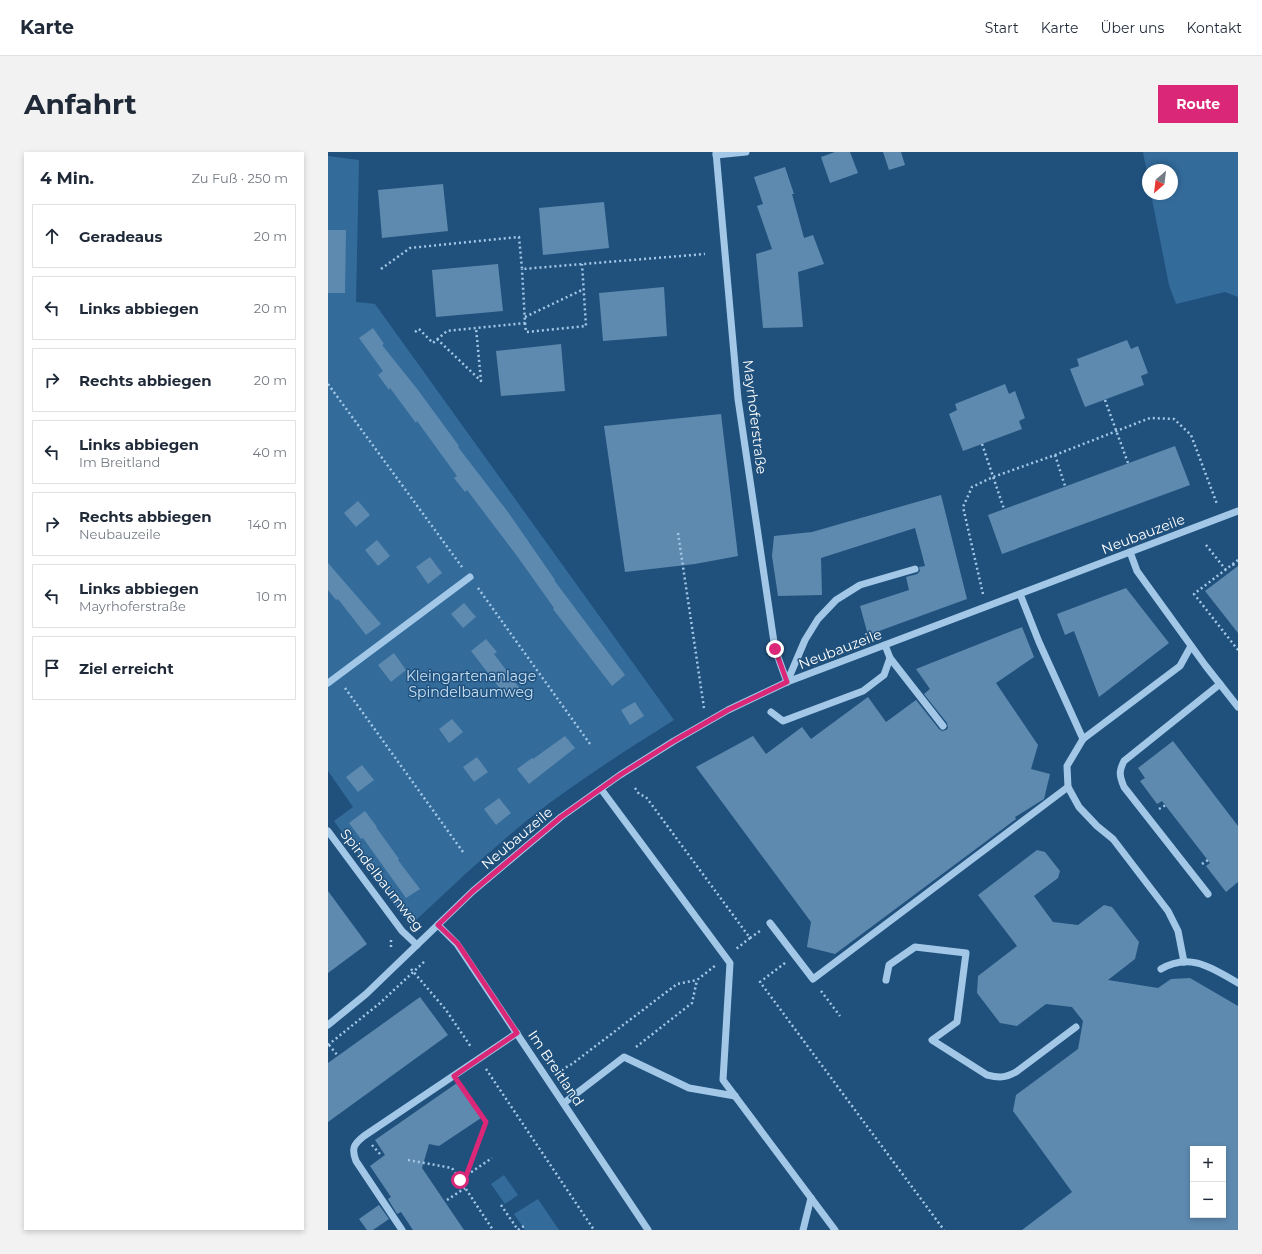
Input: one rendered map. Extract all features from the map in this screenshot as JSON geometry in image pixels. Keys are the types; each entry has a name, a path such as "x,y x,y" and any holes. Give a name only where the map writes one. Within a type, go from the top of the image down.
{"street":[{"path":"716,154 746,152"},
{"name":"Mayrhoferstraße","path":"716,154 738,399 775,649 787,682"},
{"name":"Neubauzeile","path":"328,1025 366,994 473,891 561,817 620,775 721,714 787,682 1238,512"},
{"path":"1130,552 1137,571 1191,646 1238,707"},
{"path":"787,682 805,640 818,619 836,600 860,585 915,569"},
{"path":"328,683 470,577"},
{"path":"1020,594 1039,642 1083,739"},
{"path":"885,645 890,658 943,726"},
{"path":"1184,962 1178,931 1168,911 1113,839 1096,826 1079,807 1068,787 1067,766 1083,739 1180,666 1191,646"},
{"path":"771,712 783,721 863,691 884,675 890,658"},
{"path":"1208,894 1124,787 1120,777 1120,768 1124,760 1220,684"},
{"path":"770,923 813,979 1068,787"},
{"path":"601,789 730,962 723,1080 835,1230"},
{"name":"Spindelbaumweg","path":"328,830 402,931 417,945"},
{"name":"Im Breitland","path":"438,925 458,944 648,1230"},
{"path":"886,980 889,965 915,947 966,954 956,1022 932,1040 987,1075 995,1077 1006,1077 1016,1072 1076,1027"},
{"path":"1161,969 1168,965 1184,962 1196,962 1212,967 1238,983"},
{"path":"402,1230 356,1161 353,1154 354,1146 364,1136 517,1033"},
{"path":"564,1104 624,1057 689,1088 735,1096"},
{"path":"803,1230 811,1198"}],"path":[{"path":"381,269 410,248 518,237 522,269 526,332 586,326 582,264"},
{"path":"522,269 705,254"},
{"path":"525,317 584,289"},
{"path":"414,332 419,329 433,343 447,331 525,323"},
{"path":"437,339 481,381 476,328"},
{"path":"328,384 470,577 590,744"},
{"path":"1105,400 1128,463"},
{"path":"986,607 963,507 972,487 993,477 1117,432 1150,418 1174,419 1191,435 1222,518"},
{"path":"982,444 1004,509"},
{"path":"1055,455 1065,486"},
{"path":"678,533 704,708"},
{"path":"1206,545 1226,570"},
{"path":"1238,560 1194,594 1238,650"},
{"path":"1233,564 1235,568"},
{"path":"336,676 462,852"},
{"path":"547,1078 572,1064 677,984 697,980 750,938 646,797 639,794 635,788"},
{"path":"795,956 760,982 944,1230"},
{"path":"414,972 446,1010 594,1230"},
{"path":"813,979 840,1016"},
{"path":"624,1057 692,1003 697,980"},
{"path":"329,1044 338,1056"},
{"path":"454,1076 486,1122 466,1176"},
{"path":"460,1180 492,1158"},
{"path":"408,1160 452,1168 493,1230"},
{"path":"447,1200 465,1188"},
{"path":"501,1205 518,1230 524,1226"}],"green space":[{"path":"1143,152 1238,152 1238,297 1225,292 1176,304 1169,285 1152,200 1178,200 1178,164 1145,164"},
{"name":"Kleingartenanlage Spindelbaumweg","path":"328,156 359,160 356,302 375,304 674,720 583,779 530,818 486,855 414,922 403,917 334,821 353,807 328,771"},
{"path":"504,1175 518,1195 505,1204 491,1184"},
{"path":"538,1199 559,1230 525,1230 514,1214"}],"building":[{"path":"835,152 850,152 858,173 830,183 821,157"},
{"path":"883,152 901,152 905,165 889,170"},
{"path":"785,167 794,194 792,194 804,238 813,235 824,264 798,272 803,327 763,328 756,254 772,249 757,206 763,204 754,177"},
{"path":"443,184 448,231 382,238 378,190"},
{"path":"604,202 609,248 543,255 539,208"},
{"path":"328,230 346,230 345,293 328,293"},
{"path":"498,264 503,311 436,317 432,270"},
{"path":"664,287 667,336 603,341 599,293"},
{"path":"373,328 384,344 382,345 418,390 459,446 458,447 508,512 554,580 625,675 612,686 553,609 554,608 517,556 467,490 465,492 454,478 457,476 417,421 416,423 390,388 389,390 378,375 383,371 359,338"},
{"path":"1127,340 1131,349 1138,346 1148,373 1141,376 1144,385 1085,407 1070,369 1079,366 1077,359"},
{"path":"561,344 565,391 501,396 496,351"},
{"path":"1005,384 1009,394 1015,391 1025,418 1019,421 1022,429 963,451 949,414 957,410 955,404"},
{"path":"721,414 738,556 695,564 625,572 604,426"},
{"path":"1175,446 1190,485 1002,554 988,515"},
{"path":"941,495 967,599 868,635 860,606 909,590 906,577 917,574 920,571 919,567 925,566 915,528 821,558 822,595 778,596 772,556 774,536 812,532"},
{"path":"358,501 370,515 356,527 344,513"},
{"path":"377,540 390,556 378,566 365,550"},
{"path":"430,557 442,573 428,584 416,567"},
{"path":"328,563 381,624 366,635 338,599 336,600 328,590"},
{"path":"1238,566 1238,633 1205,591"},
{"path":"1126,588 1169,643 1099,697 1074,631 1065,635 1057,614"},
{"path":"464,603 476,617 463,628 451,614"},
{"path":"1022,627 1034,657 996,683 1038,745 1031,769 1050,774 1044,799 1015,817 1016,819 835,954 807,947 811,922 696,767 753,736 766,754 802,727 811,739 868,697 886,722 916,700 939,729 942,731 946,730 948,728 947,723 924,694 930,689 916,669"},
{"path":"486,639 497,652 494,654 521,690 508,699 471,651"},
{"path":"394,653 406,670 391,682 378,665"},
{"path":"635,702 644,716 630,725 621,710"},
{"path":"452,719 463,732 449,743 439,729"},
{"path":"565,736 575,748 529,784 517,769"},
{"path":"1173,741 1238,826 1238,882 1226,892 1206,866 1210,863 1162,801 1157,804 1140,781 1145,778 1138,768"},
{"path":"477,757 488,772 474,782 463,767"},
{"path":"362,765 374,780 358,792 346,777"},
{"path":"499,798 511,813 496,825 484,809"},
{"path":"365,811 399,859 398,860 420,889 406,898 363,838 361,839 349,823"},
{"path":"1037,850 1045,852 1060,871 1058,878 1034,896 1053,922 1078,925 1104,905 1112,907 1139,942 1135,959 1108,980 1158,988 1171,979 1190,978 1238,1006 1238,1230 1022,1230 1072,1192 1013,1111 1016,1095 1078,1049 1083,1021 1072,1007 1046,1004 1017,1026 1000,1023 977,993 978,976 1017,946 978,895"},
{"path":"328,891 367,944 328,973"},
{"path":"420,997 448,1035 328,1122 328,1063"},
{"path":"457,1083 481,1118 439,1146 429,1144 422,1168 464,1230 413,1230 401,1212 397,1214 388,1199 391,1197 370,1166 385,1155 375,1140"},
{"path":"379,1205 389,1219 373,1230 367,1230 359,1219"}],"route":[{"path":"460,1180 466,1176 486,1122 454,1076 517,1033 458,944 438,925 473,891 561,817 620,775 674,741 728,710 787,682 775,649"}]}
